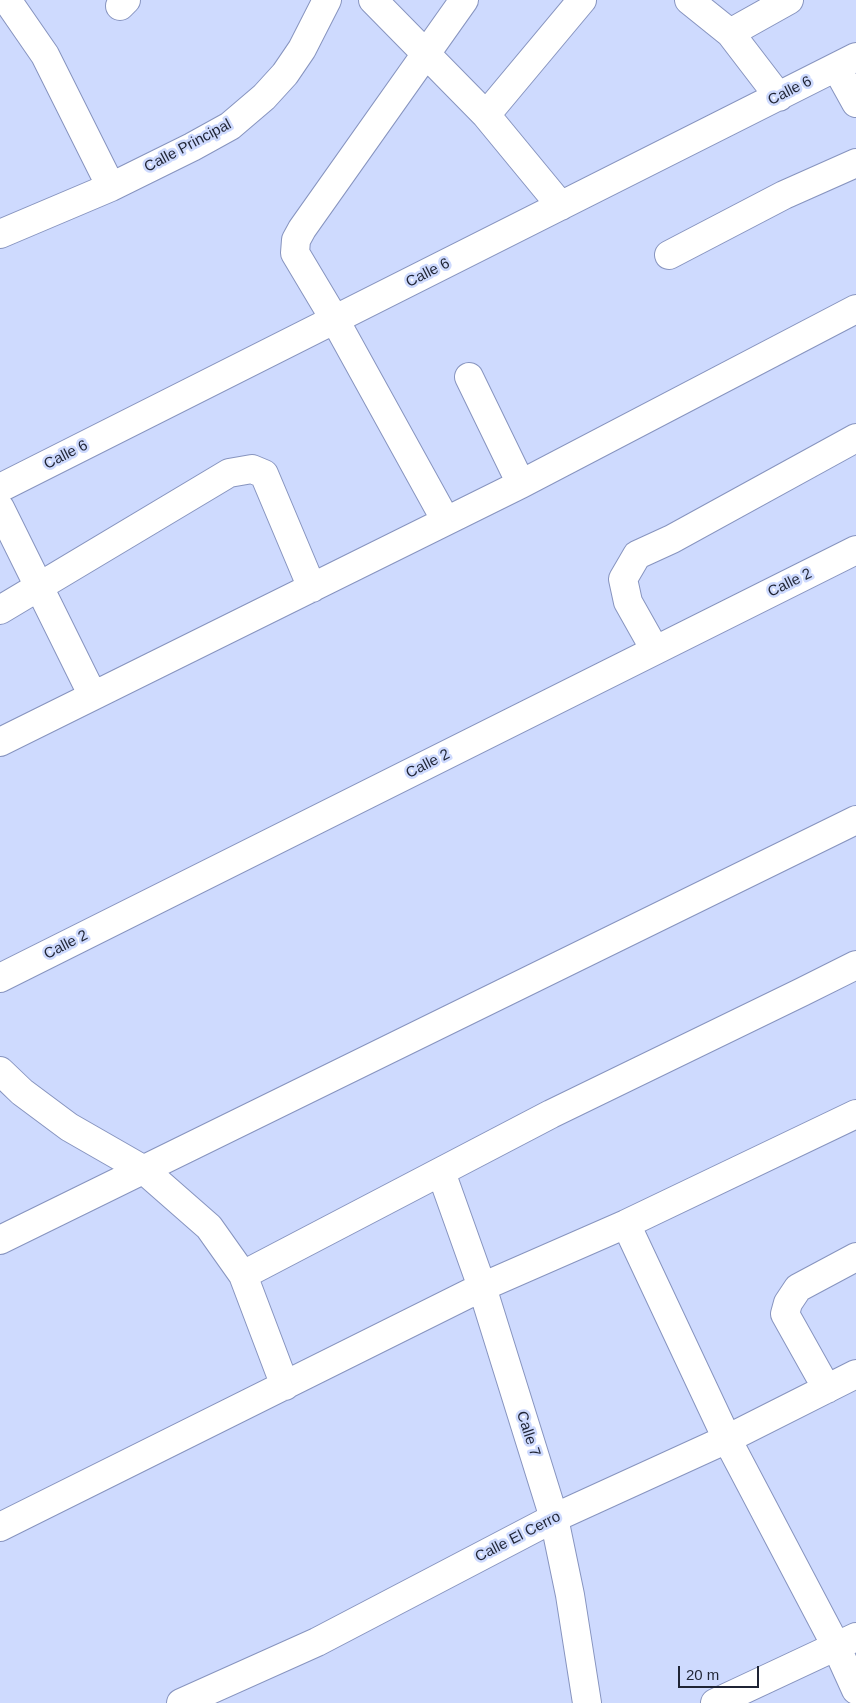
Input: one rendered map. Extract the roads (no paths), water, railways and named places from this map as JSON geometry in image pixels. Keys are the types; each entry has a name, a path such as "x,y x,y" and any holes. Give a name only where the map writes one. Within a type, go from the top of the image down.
{"street":[{"name":"Calle Principal","path":"0,234 110,187 192,147 230,126 264,97 286,74 302,49 327,0"},
{"path":"373,0 486,115 561,206"},
{"path":"446,521 335,320 295,254 296,240 464,0"},
{"path":"486,115 582,0"},
{"path":"688,0 730,33 779,97"},
{"path":"730,33 789,0"},
{"path":"20,4 110,187"},
{"path":"846,62 856,103"},
{"name":"Calle 6","path":"0,488 846,62"},
{"path":"669,255 784,195 856,163"},
{"path":"0,742 521,484 856,309"},
{"path":"469,377 521,484"},
{"path":"655,650 628,602 623,579 637,555 672,539 856,438"},
{"path":"0,610 229,474 252,469 264,474 312,588"},
{"path":"0,508 93,696"},
{"name":"Calle 2","path":"0,978 856,550"},
{"path":"0,1240 856,820"},
{"path":"243,1275 551,1114 856,964"},
{"path":"0,1071 22,1092 69,1128 144,1170 209,1227 243,1275 285,1386"},
{"path":"0,1527 482,1287 626,1224 856,1114"},
{"name":"Calle 7","path":"441,1172 482,1287 554,1518 570,1595 587,1703"},
{"path":"626,1224 727,1439 846,1642 856,1690"},
{"path":"827,1389 786,1314 788,1303 798,1288 856,1257"},
{"name":"Calle El Cerro","path":"181,1703 317,1642 554,1518 727,1439 856,1374"},
{"path":"715,1703 846,1642"}]}
